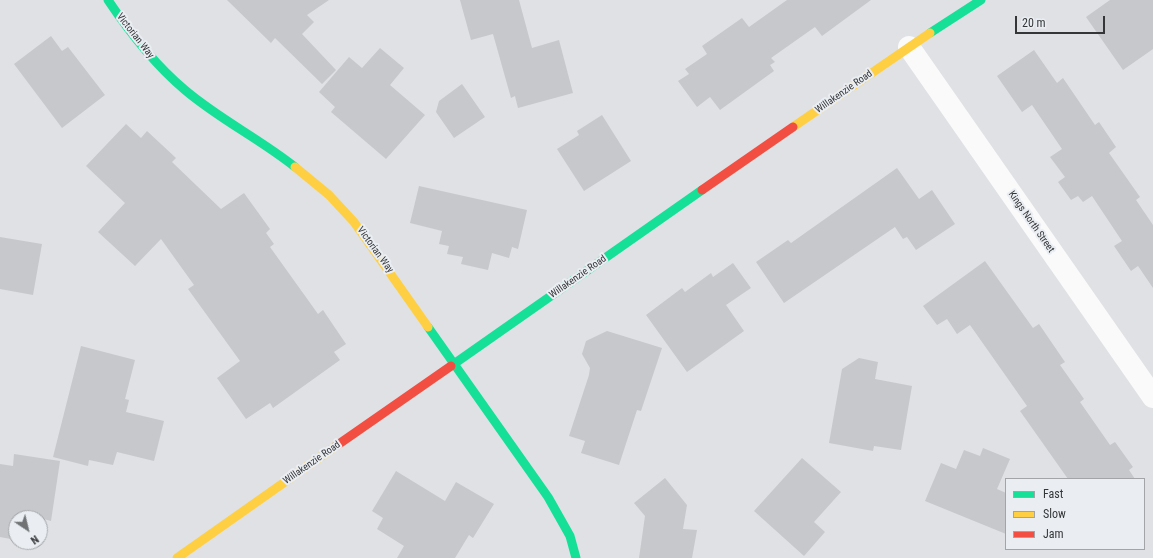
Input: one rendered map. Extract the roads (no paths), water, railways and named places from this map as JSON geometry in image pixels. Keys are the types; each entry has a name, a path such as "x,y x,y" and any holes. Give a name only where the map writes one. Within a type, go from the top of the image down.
{"street":[{"name":"Victorian Way","path":"108,0 140,45 161,68 200,102 299,169 336,202 364,235 455,363 560,517 570,536 576,558"},
{"name":"Willakenzie Road","path":"177,558 909,47 981,0"},
{"name":"Kings North Street","path":"909,47 1153,397"}]}
